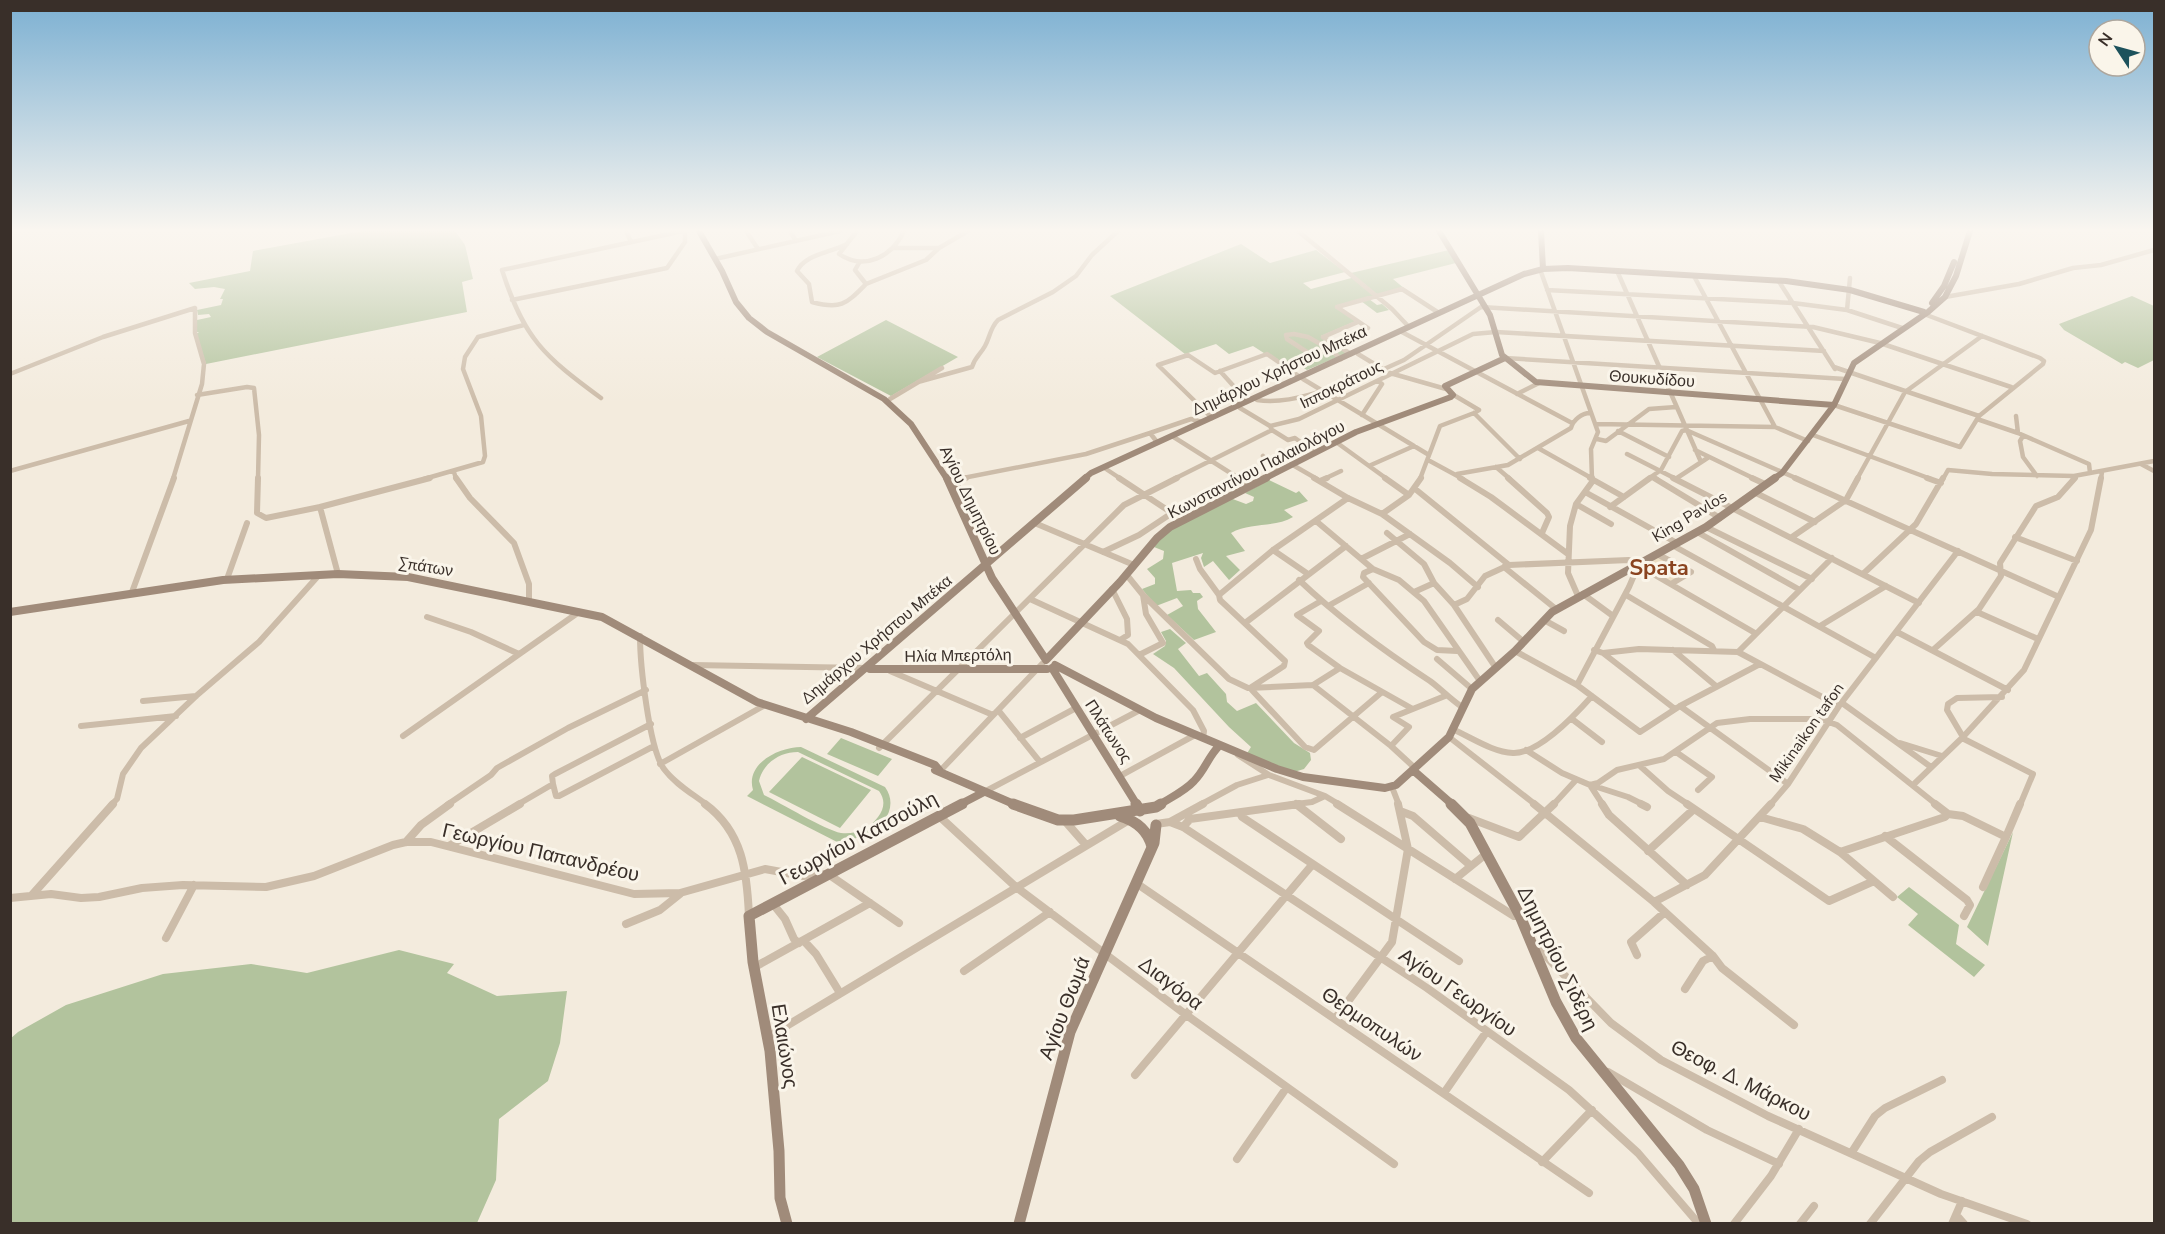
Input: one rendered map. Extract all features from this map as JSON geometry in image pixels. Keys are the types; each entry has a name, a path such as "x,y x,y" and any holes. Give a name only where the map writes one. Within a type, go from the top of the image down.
{"main road":[{"name":"Αγίου Δημητρίου","path":"729,289 748,318 767,332 890,399 904,410 954,480 989,564"},
{"path":"1474,289 1496,332 1504,358 1539,383"},
{"name":"Δημάρχου Χρήστου Μπέκα","path":"1404,331 1439,313 1499,289"},
{"name":"Δημάρχου Χρήστου Μπέκα","path":"1839,289 1925,311"},
{"path":"1925,311 1942,289"},
{"path":"1844,377 1856,361 1945,297 1949,289"},
{"name":"Δημάρχου Χρήστου Μπέκα","path":"1850,290 1925,311"},
{"name":"Δημάρχου Χρήστου Μπέκα","path":"989,564 1089,474 1479,297"},
{"path":"1467,304 1485,308"},
{"name":"Δημάρχου Χρήστου Μπέκα","path":"808,720 1089,478 1355,354"},
{"name":"Κωνσταντίνου Παλαιολόγου","path":"1047,665 1081,622 1157,538 1170,527 1314,452 1377,424 1451,397 1445,386 1504,358"},
{"name":"Αγίου Δημητρίου","path":"846,376 887,401 911,424 944,472 989,564"},
{"name":"King Pavlos","path":"1450,733 1472,689 1515,651 1556,609 1706,527 1782,473 1834,405 1844,377"},
{"name":"Θουκυδίδου","path":"1539,383 1834,405"},
{"path":"989,564 1015,615 1047,665 1231,751 1303,777 1366,787 1392,787 1415,770 1450,733"},
{"name":"Σπάτων","path":"10,612 227,579 338,574 408,577 602,617 765,705 881,746 1036,814 1065,820 1133,816"},
{"name":"Ηλία Μπερτόλη","path":"868,668 959,669 1047,665"},
{"name":"Πλάτωνος","path":"1047,665 1120,776 1133,816"},
{"path":"1133,816 1160,804 1193,783 1202,772 1210,754 1219,746"},
{"name":"Δημητρίου Σιδέρη","path":"1415,770 1466,816 1520,916 1556,1002 1580,1045 1679,1165 1694,1189 1706,1224"},
{"name":"Γεωργίου Κατσούλη","path":"749,916 984,792"},
{"name":"Αγίου Θωμά","path":"1019,1224 1069,1037 1156,839 1160,821 1160,804"},
{"path":"1152,811 1160,821 1151,828 1133,816 1152,811"},
{"path":"1133,816 1150,837 1152,847"},
{"name":"Ελαιώνος","path":"749,916 753,968 768,1037 780,1187 783,1215 787,1224"}],"street":[{"path":"508,289 533,340 566,372 601,398"},
{"path":"512,300 567,289"},
{"path":"810,289 812,302 830,307 846,304 861,289"},
{"path":"918,382 972,367 975,356 984,348 993,325 998,320 1058,289"},
{"path":"1368,289 1376,295 1404,331 1425,345 1572,423"},
{"path":"1368,328 1337,307 1401,289 1439,313"},
{"path":"1624,289 1701,462"},
{"path":"1701,289 1774,427"},
{"path":"1784,289 1834,367 1844,377"},
{"path":"1945,297 1995,289"},
{"path":"1613,616 1581,595 1568,573 1571,520 1576,504 1592,480 1592,448 1596,439 1596,424 1547,290 1793,303 1847,310 1902,328"},
{"path":"1847,310 1850,290"},
{"path":"10,374 103,336 195,308 195,333 204,364 198,395 179,464 132,592"},
{"path":"1257,400 1267,402 1321,390 1404,360 1485,308 1808,327 1881,343 2011,387"},
{"path":"1834,405 1958,447 1978,418 2043,361 1925,311"},
{"path":"1358,322 1323,337 1392,374 1449,392 1479,410 1440,426 1414,488 1409,495 1382,514"},
{"path":"198,395 247,387 254,388 259,435 257,498 259,516 266,518 320,507 481,463 485,459 481,416 464,369 465,357 478,337 524,325"},
{"name":"Ιπποκράτους","path":"881,746 1124,505 1253,442 1271,428 1299,419 1473,334 1496,332 1824,351"},
{"path":"1332,350 1310,354 1287,339 1286,335 1312,339 1332,350 1341,359"},
{"path":"1792,537 1846,500 1905,392 1982,336"},
{"path":"1212,418 1158,365 1188,355 1211,372 1220,371 1267,354 1301,378 1414,446 1542,533 1568,554"},
{"path":"1504,358 1844,377 1905,392 2021,434 2089,464 2090,473"},
{"path":"1834,367 1844,377"},
{"path":"890,399 942,368"},
{"path":"1220,371 1247,401"},
{"path":"1362,415 1382,384 1378,381"},
{"path":"1517,394 1539,383"},
{"path":"1596,439 1606,441 1649,409 1676,407"},
{"path":"1240,408 1288,440 1295,438 1314,452"},
{"path":"1456,474 1496,467 1520,459 1571,429 1572,423 1584,413 1590,412"},
{"path":"1474,413 1520,459"},
{"path":"2016,416 2021,434 2023,458 2037,476"},
{"path":"954,480 1086,454 1191,420 1202,422"},
{"path":"10,471 189,421"},
{"path":"1596,424 1685,428 1774,427 1870,457 1941,483"},
{"path":"1610,507 1661,470 1685,428"},
{"path":"1685,428 2059,597"},
{"path":"1618,431 1669,457"},
{"path":"1150,433 1157,442"},
{"path":"1174,437 1249,485"},
{"path":"1336,442 1371,465 1409,495"},
{"path":"1371,465 1414,446"},
{"path":"1538,448 1624,497"},
{"path":"1695,449 1765,484"},
{"path":"1627,453 1919,603"},
{"path":"1263,456 1277,471"},
{"path":"1677,478 1709,456"},
{"path":"1863,574 1918,522 1950,470 2037,476 2076,476 2154,461"},
{"path":"1291,464 1348,498 1382,514 1450,563 1472,585 1478,587"},
{"path":"2141,464 2154,471"},
{"path":"1496,467 1547,513 1549,517 1542,533"},
{"path":"1103,552 1139,535 1172,513 1106,469"},
{"path":"1320,481 1341,471"},
{"path":"454,472 467,492 512,539 520,552 523,568 532,585 529,601"},
{"path":"1913,785 1963,738 2024,670 2091,530 2102,472"},
{"path":"1933,650 1977,612 2000,578 2000,563 2036,506 2058,497 2076,476"},
{"path":"1653,477 1720,518"},
{"path":"1414,488 1556,609"},
{"path":"1585,492 1876,658"},
{"path":"1754,492 1815,522"},
{"path":"1219,596 1273,550 1348,498"},
{"path":"1576,504 1611,524"},
{"path":"320,507 338,574"},
{"path":"1316,521 1372,569 1387,574 1414,592 1431,610 1457,651 1480,681"},
{"path":"227,579 247,523"},
{"path":"1037,524 1134,565"},
{"path":"1706,527 1812,579"},
{"path":"1697,532 1800,590"},
{"path":"1387,533 1424,564 1434,583 1454,605 1496,668"},
{"path":"1360,559 1410,534"},
{"path":"2015,537 2078,561"},
{"path":"1245,623 1346,546"},
{"path":"1273,550 1308,574"},
{"name":"Μikinaikon tafon","path":"1654,902 1705,875 1760,817 1788,784 1840,705 1958,551"},
{"path":"1657,554 1691,572 1671,584"},
{"path":"1738,652 1832,558"},
{"path":"1196,559 1200,569 1219,596 1285,661 1284,666 1262,684"},
{"path":"1454,605 1462,602 1478,587 1485,576 1507,566 1568,561 1629,560 1635,573 1626,596 1594,650 1577,686"},
{"path":"1633,566 1671,584 1755,633"},
{"path":"1372,569 1363,575 1424,642 1437,650 1457,651"},
{"path":"1126,574 1143,595 1228,679 1242,687 1250,688 1262,684 1313,685 1340,668"},
{"path":"32,895 117,799 123,774 130,761 196,696 259,642 319,575"},
{"path":"1299,580 1321,601 1399,662 1433,683 1445,696 1461,707"},
{"path":"1328,606 1369,583"},
{"path":"1414,592 1434,583"},
{"path":"1820,626 1886,586"},
{"path":"1112,589 1125,613 1130,630 1128,635 1120,640"},
{"path":"1139,655 1163,643 1147,617 1141,601 1143,595"},
{"path":"1626,596 1712,646 1714,650"},
{"path":"1029,599 1128,644 1193,710 1204,731 1199,736 1120,776"},
{"path":"1321,601 1297,615 1319,631 1307,643 1308,645 1340,668 1411,708"},
{"path":"403,736 580,611"},
{"path":"1977,612 2038,639"},
{"path":"427,616 471,632 519,654"},
{"path":"1498,620 1524,642"},
{"path":"1544,620 1564,631"},
{"path":"1897,632 2008,690"},
{"path":"640,636 638,642 654,746 660,764 765,705"},
{"path":"1594,650 1604,654 1788,784"},
{"path":"1673,650 1716,686"},
{"path":"1604,654 1610,651 1673,650 1738,652 1840,705 1931,767"},
{"path":"1515,651 1577,686 1640,732 1677,707 1760,664"},
{"path":"1437,659 1472,689"},
{"name":"Ηλία Μπερτόλη","path":"692,665 868,668"},
{"name":"Κωνσταντίνου Παλαιολόγου","path":"940,771 1047,665"},
{"path":"890,670 996,713 1040,762"},
{"name":"Δημητρίου Σιδέρη","path":"1313,685 1391,746 1415,770"},
{"path":"1250,688 1305,747 1311,749 1317,749 1382,692"},
{"path":"406,842 417,830 501,765 568,728 646,690"},
{"path":"143,701 196,696"},
{"path":"1391,746 1409,727 1393,717 1445,696"},
{"path":"1450,733 1474,738 1516,754 1527,750 1572,719 1592,696"},
{"path":"1983,887 2033,774 1963,738 1947,710 1948,704 1957,698 2002,697"},
{"path":"1020,738 1076,708"},
{"path":"984,792 1140,710"},
{"path":"81,726 176,716"},
{"path":"1572,719 1602,742"},
{"path":"1590,785 1598,783 1617,770 1664,759 1709,727 1731,720 1830,721 1948,814 1963,816"},
{"path":"651,724 552,776 556,796 654,746"},
{"path":"1450,733 1464,747 1654,902 1713,956 1722,968 1794,1025"},
{"path":"1464,747 1474,738"},
{"path":"1897,742 1942,756"},
{"path":"1915,755 1923,749"},
{"path":"1527,750 1576,780 1607,789 1647,807"},
{"path":"1231,751 1269,775 1325,796 1514,916 1520,916"},
{"path":"1676,752 1712,777 1698,790"},
{"name":"Ελαιώνος","path":"660,764 672,778 732,830 744,860 749,916"},
{"path":"1640,766 1659,784 1828,901 1874,881"},
{"path":"1183,827 1189,816 1237,785 1269,775"},
{"path":"1466,816 1519,837 1545,814 1576,780"},
{"path":"449,846 554,784"},
{"path":"1590,785 1609,815 1687,885"},
{"path":"1335,1019 1392,942 1408,849 1396,793 1392,787"},
{"path":"1160,821 1189,816 1240,813 1312,802 1325,796"},
{"path":"1296,804 1341,839"},
{"path":"1939,806 2006,837"},
{"path":"1648,851 1694,809"},
{"path":"1400,811 1413,816 1471,866"},
{"path":"1240,813 1242,817 1312,865 1459,962"},
{"path":"1840,852 1945,818 1948,814"},
{"name":"Διαγόρα","path":"938,816 1016,886 1050,912 1185,1014 1394,1164"},
{"path":"768,1037 1133,816"},
{"path":"1760,817 1803,829 1840,852 1893,897"},
{"path":"1065,820 1086,845"},
{"name":"Αγίου Γεωργίου","path":"1160,821 1183,827 1284,897 1380,958 1570,1090 1644,1161 1699,1224"},
{"path":"1885,836 1970,905 1964,916"},
{"name":"Γεωργίου Παπανδρέου","path":"10,898 51,894 81,898 99,897 142,888 194,885 266,887 288,884 406,842 449,846 634,894 681,893 765,869 803,876 828,874"},
{"path":"1455,879 1486,854"},
{"path":"1135,1075 1312,865"},
{"path":"828,874 899,923"},
{"name":"Θερμοπυλών","path":"1136,883 1589,1193"},
{"path":"166,938 194,885"},
{"path":"626,924 660,910 681,893"},
{"path":"772,903 785,919 794,939 802,942 816,954 840,993"},
{"path":"753,968 870,903"},
{"path":"964,971 1050,912"},
{"path":"1637,955 1631,942 1665,912"},
{"name":"Θεοφ. Δ. Μάρκου","path":"1529,938 1586,999 1634,1042 1684,1073 1907,1178 1966,1203 2027,1224"},
{"path":"1685,989 1703,961 1713,956"},
{"path":"1444,1094 1487,1031"},
{"path":"1597,1067 1707,1130 1779,1164"},
{"path":"1852,1152 1875,1116 1885,1108 1942,1080"},
{"path":"1237,1159 1287,1087"},
{"path":"1542,1162 1592,1110"},
{"path":"1870,1224 1919,1161 1930,1152 1992,1118"},
{"path":"1734,1224 1779,1164 1799,1129"},
{"path":"1958,1221 1966,1203"},
{"path":"1800,1224 1814,1206"}],"green space":[{"path":"223,289 463,289 467,312 206,364 196,334 199,332 196,332 197,320 211,317 209,314 198,315 197,310 221,305 223,299 220,299 225,289"},
{"path":"1129,289 1405,289 1369,299 1377,305 1382,304 1389,310 1377,313 1361,301 1339,307 1356,321 1321,336 1347,353 1307,370 1302,367 1292,371 1253,346 1229,354 1216,344 1185,354 1110,296"},
{"path":"2132,296 2154,306 2154,360 2138,368 2125,362 2122,364 2064,330 2059,324"},
{"path":"886,320 958,357 891,396 817,357"},
{"path":"1269,480 1296,493 1299,491 1308,501 1284,510 1293,517 1286,520 1247,527 1231,533 1245,551 1226,556 1240,570 1229,580 1213,561 1204,567 1201,558 1203,553 1172,563 1177,591 1191,590 1193,593 1200,593 1203,597 1197,601 1198,609 1216,632 1194,640 1167,615 1183,606 1177,598 1156,606 1142,589 1155,584 1155,578 1147,569 1163,559 1164,551 1154,547 1179,524 1230,498 1246,504 1253,501 1254,497 1245,493"},
{"path":"1170,629 1186,643 1178,649 1199,676 1207,673 1226,694 1227,702 1237,711 1256,703 1294,743 1310,753 1311,760 1304,769 1294,772 1246,755 1251,747 1174,668 1153,654 1165,646 1166,641 1161,632"},
{"path":"841,738 892,759 878,776 827,754"},
{"path":"801,747 885,787 889,794 890,807 885,820 865,836 843,845 747,796 753,790 752,780 759,765 774,753","holes":["798,752 879,791 883,807 875,821 857,832 841,833 814,822 764,795 759,781 764,769 773,760 785,754"]},
{"path":"802,757 871,790 840,828 769,792"},
{"path":"2013,832 1988,946 1967,927"},
{"path":"1909,887 1959,925 1956,944 1985,965 1974,977 1908,925 1918,914 1897,897"},
{"path":"399,950 454,964 447,973 497,996 567,991 560,1043 548,1081 499,1119 496,1180 477,1223 11,1223 10,1039 18,1032 66,1005 163,974 251,964 307,973"}],"shaded area":[{"path":"1657,554 1691,572 1671,584 1637,564"}],"district":[{"name":"Spata","path":"1659,567"}]}
